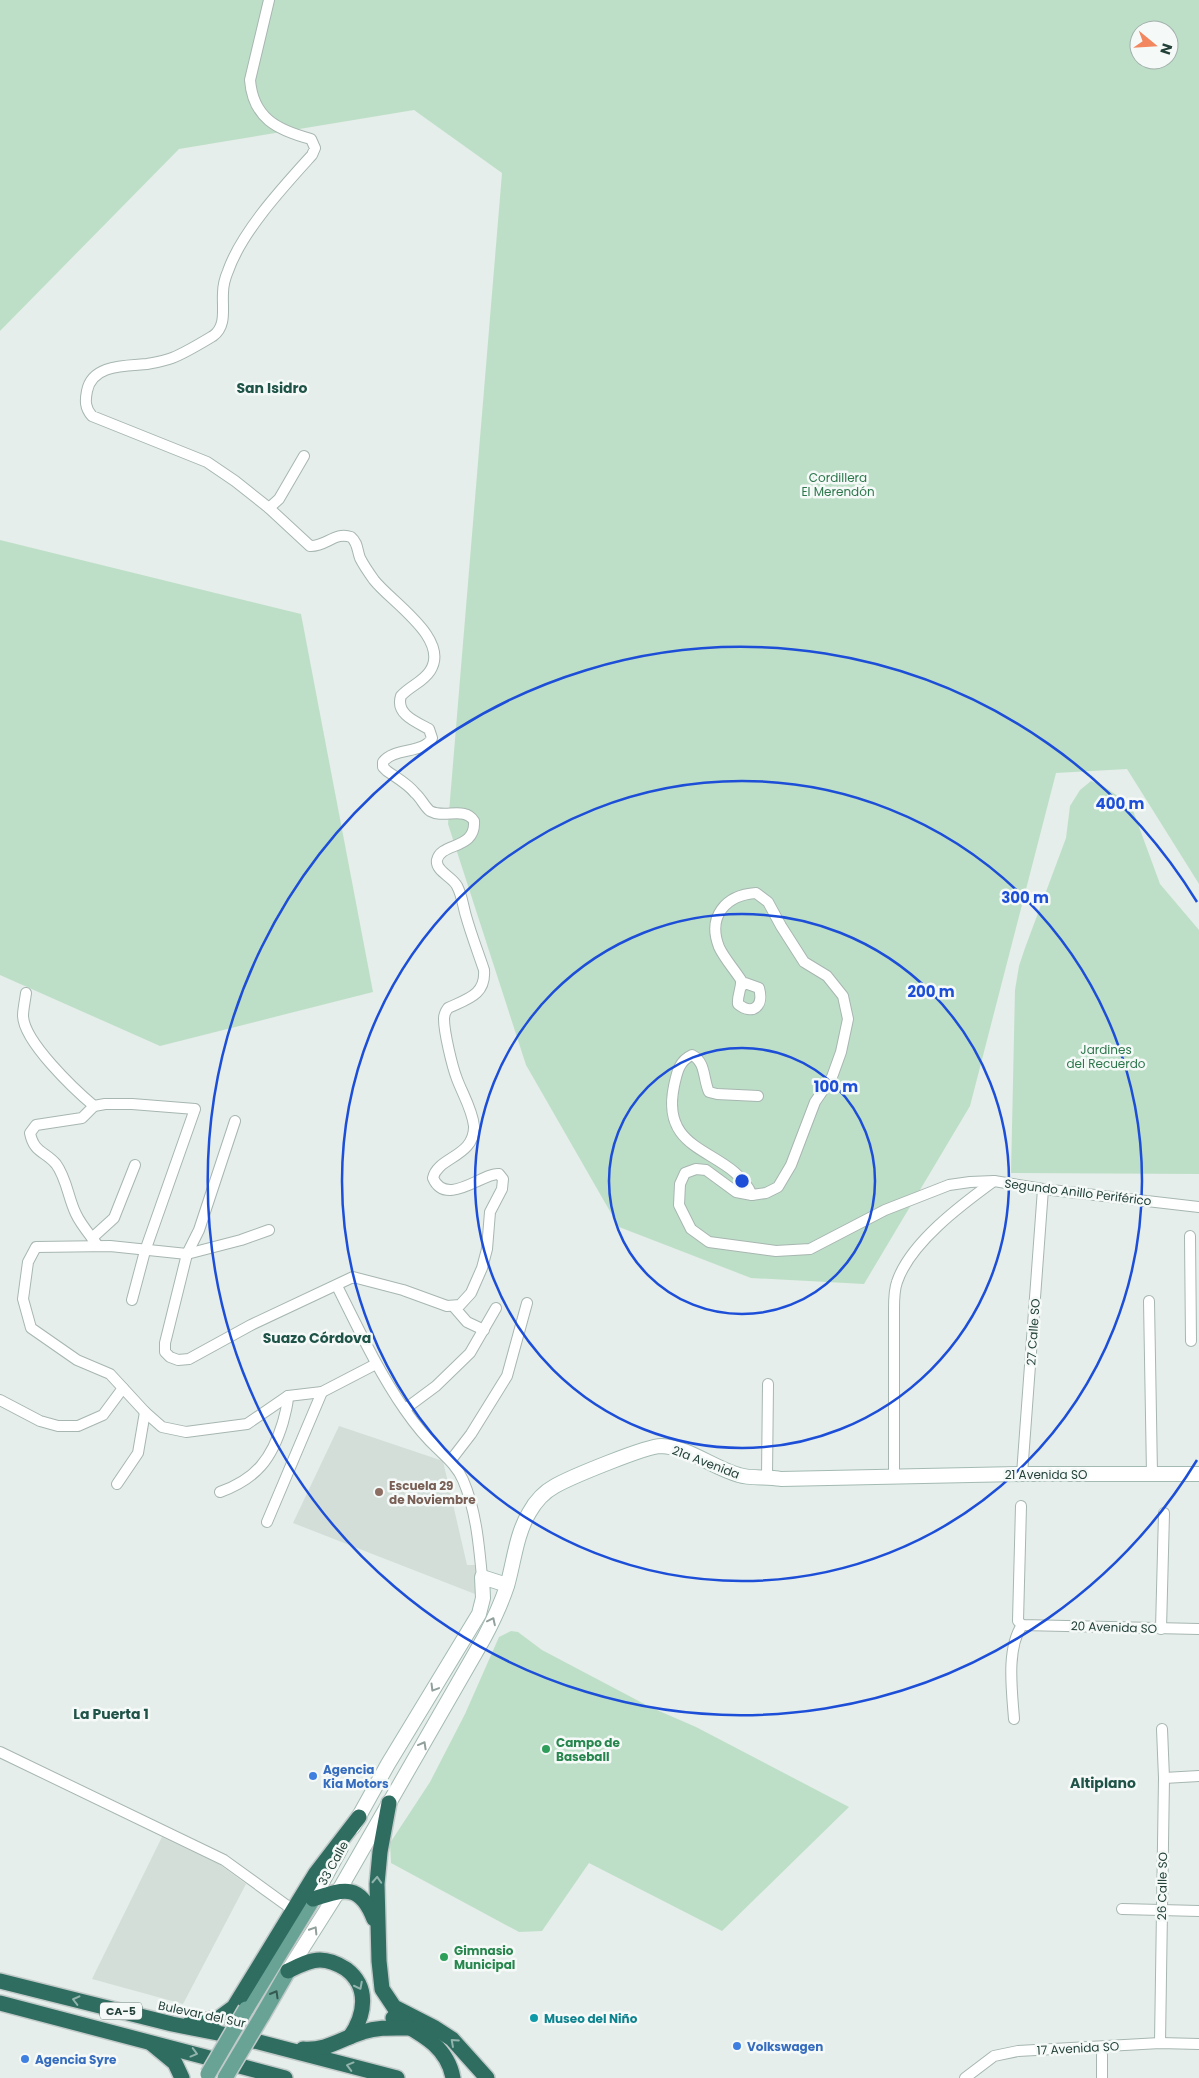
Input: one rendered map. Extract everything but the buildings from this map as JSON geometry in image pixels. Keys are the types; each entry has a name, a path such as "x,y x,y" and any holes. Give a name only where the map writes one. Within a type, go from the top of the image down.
{"highway":[{"path":"390,1803 378,1864 377,1900 381,1982 390,2003 400,2012 446,2035 462,2049 487,2078"},
{"path":"172,2024 208,2022 230,2012 316,1873 359,1817"},
{"path":"313,1899 338,1892 354,1892 364,1899 378,1929 372,1980 375,1995 386,2013 433,2042 447,2059 453,2078"},
{"path":"288,1971 304,1964 321,1960 332,1962 350,1972 358,1981 364,1999 360,2019 350,2037"},
{"name":"Bulevar del Sur","path":"0,1981 172,2024 244,2038 397,2078"},
{"name":"CA-5","path":"0,2002 147,2040 271,2076 285,2078"},
{"path":"244,2038 312,2050 328,2047 360,2032 381,2028 410,2028"},
{"path":"147,2040 175,2063 182,2078"}],"main road":[{"name":"33 Calle","path":"206,2078 313,1899"},
{"name":"33 Calle","path":"225,2078 288,1971"}],"street":[{"path":"235,1121 199,1230 187,1254 165,1342 165,1352 170,1357 178,1360 200,1355 251,1324 337,1286 348,1279 362,1278 454,1307 466,1300 482,1268 487,1249 490,1212 503,1183 502,1176 493,1173 467,1187 454,1189 439,1186 433,1178 436,1170 466,1149 474,1127 468,1104 457,1079 444,1017 448,1008 480,992 483,985 484,970 457,885 439,868 437,858 444,850 467,840 473,831 474,821 464,813 440,814 431,811 416,793 383,767 383,762 388,756 425,745 432,738 429,729 405,715 400,704 401,696 424,679 434,665 434,649 427,635 410,615 390,598 374,580 364,566 357,545 351,537 340,535 319,546 310,546 269,508 207,462 92,416 85,401 88,386 94,376 106,369 149,364 171,358 188,350 218,331 223,321 223,292 231,262 274,197 312,155 315,148 311,139 267,120 251,93 250,80 269,0"},
{"path":"269,508 279,499 304,456"},
{"path":"742,986 741,980 719,947 715,925 719,911 728,902 741,894 756,893 768,902 804,962 827,976 843,996 848,1019 841,1052 832,1077 815,1102 791,1165 778,1187 766,1194 752,1195 736,1192 706,1170 696,1169 685,1172 680,1184 679,1205 691,1229 709,1242 776,1251 810,1249 885,1210 949,1185 994,1181"},
{"path":"26,993 23,1018 35,1043 48,1061 94,1106"},
{"path":"752,1195 747,1183 740,1176 692,1145 679,1132 672,1113 672,1093 677,1069 686,1058 692,1055 699,1058 709,1092 758,1096"},
{"path":"95,1242 76,1215 61,1172 54,1162 40,1153 32,1144 30,1133 36,1125 82,1118 94,1106 126,1104 195,1109 145,1251 132,1300"},
{"path":"95,1242 118,1210 134,1165"},
{"name":"Segundo Anillo Periférico","path":"894,1476 894,1309 896,1284 911,1258 938,1224 994,1181 1043,1189 1199,1207"},
{"name":"27 Calle SO","path":"1022,1474 1043,1189"},
{"path":"269,1230 241,1240 187,1254 145,1251 95,1242 36,1246 28,1262 23,1299 31,1328 78,1360 110,1374 145,1412 162,1427 186,1432 247,1424 288,1396 322,1392 376,1364"},
{"path":"1190,1236 1195,1287 1191,1341"},
{"path":"337,1286 376,1364 405,1409 426,1436 451,1460 463,1480 473,1512 480,1549 482,1577 507,1585 499,1607 474,1656 459,1647"},
{"path":"1150,1301 1152,1474"},
{"path":"451,1460 471,1434 507,1376 527,1303"},
{"path":"454,1307 467,1322 484,1330"},
{"path":"405,1409 436,1386 460,1363 478,1342 496,1308"},
{"path":"767,1476 768,1384"},
{"path":"0,1400 40,1421 58,1426 78,1426 103,1415 123,1388"},
{"path":"267,1522 322,1392"},
{"path":"220,1492 235,1486 252,1475 271,1455 278,1440 288,1403 288,1396"},
{"path":"117,1484 138,1453 145,1412"},
{"name":"21a Avenida","path":"507,1585 521,1530 529,1512 541,1496 555,1486 632,1454 660,1446 687,1452 714,1466 742,1476 767,1476 781,1479 886,1478 894,1476"},
{"name":"21 Avenida SO","path":"894,1476 1199,1474"},
{"path":"1014,1719 1011,1675 1014,1644 1025,1625 1018,1621 1021,1506"},
{"path":"1160,1629 1164,1513"},
{"name":"33 Calle","path":"313,1899 388,1764 479,1614 483,1598 482,1577"},
{"name":"20 Avenida SO","path":"1025,1625 1199,1629"},
{"name":"33 Calle","path":"288,1971 338,1892 474,1656"},
{"name":"26 Calle SO","path":"1160,2043 1164,1778 1162,1729"},
{"path":"0,1752 224,1860 293,1910"},
{"path":"388,1764 406,1774"},
{"path":"1164,1778 1199,1776"},
{"path":"1122,1909 1199,1911"},
{"name":"17 Avenida SO","path":"965,2078 994,2056 1018,2051 1160,2043 1199,2044"},
{"path":"1102,2055 1102,2078"}],"shaded area":[{"name":"Escuela 29 de Noviembre","path":"339,1426 443,1461 467,1565 477,1565 475,1594 293,1523"},
{"path":"162,1837 219,1864 246,1884 183,2004 92,1979"}],"green space":[{"name":"Cordillera El Merendón","path":"0,0 1199,0 1199,884 1127,769 1056,773 970,1106 864,1284 751,1278 619,1227 526,1065 448,824 502,173 414,110 179,149 0,331"},
{"path":"0,540 301,614 373,992 160,1046 0,975"},
{"name":"Jardines del Recuerdo","path":"1091,781 1103,786 1131,805 1160,884 1199,930 1199,1174 1011,1173 1015,990 1019,966 1066,838 1070,806 1080,790"},
{"path":"511,1631 518,1632 542,1650 650,1707 696,1727 849,1807 722,1931 589,1863 542,1931 519,1932 391,1863 390,1843 430,1782 465,1714 499,1637"}],"place":[{"name":"Escuela 29 de Noviembre","path":"379,1492"},
{"name":"Campo de Baseball","path":"546,1749"},
{"name":"Agencia Kia Motors","path":"313,1776"},
{"name":"Gimnasio Municipal","path":"444,1957"},
{"name":"Museo del Niño","path":"534,2018"},
{"name":"Volkswagen","path":"737,2046"},
{"name":"Agencia Syre","path":"25,2059"}],"district":[{"name":"San Isidro","path":"272,388"},
{"name":"Suazo Córdova","path":"317,1338"},
{"name":"La Puerta 1","path":"111,1714"},
{"name":"Altiplano","path":"1103,1783"}]}
